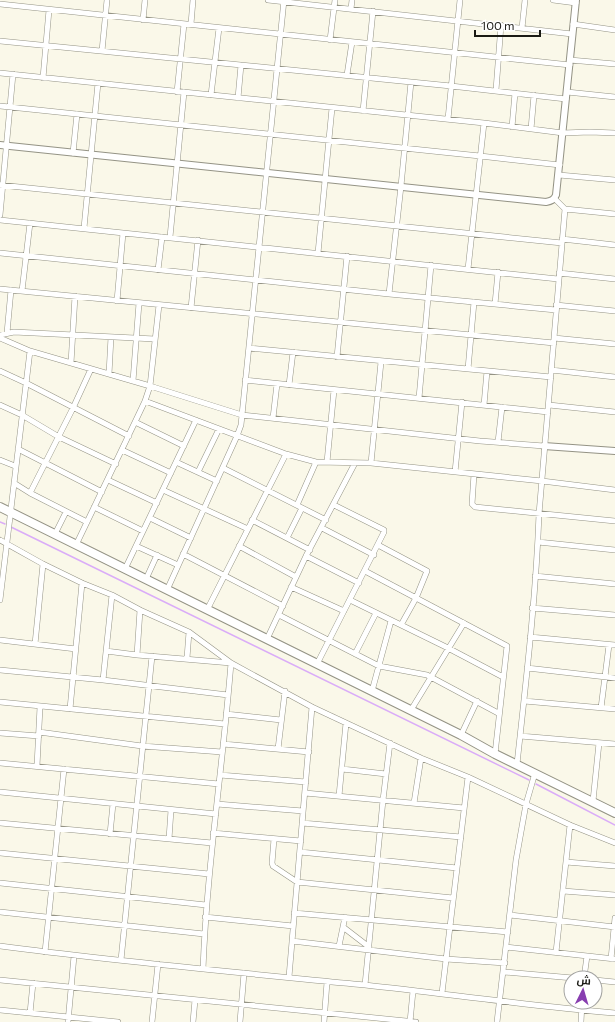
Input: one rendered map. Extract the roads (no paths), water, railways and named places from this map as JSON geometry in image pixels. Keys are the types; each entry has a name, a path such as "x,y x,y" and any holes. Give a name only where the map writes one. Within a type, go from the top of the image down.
{"main road":[{"path":"0,507 461,735 495,754 615,812"}],"street":[{"path":"21,7 22,0"},
{"path":"102,51 107,0"},
{"path":"143,20 145,0"},
{"path":"191,24 194,0"},
{"path":"268,0 458,20 572,34"},
{"path":"330,40 334,0"},
{"path":"351,9 352,0"},
{"path":"448,120 460,0"},
{"path":"522,28 525,0"},
{"path":"553,0 576,1 560,165 555,199"},
{"path":"167,590 241,425 284,1"},
{"path":"0,4 499,57 570,63 615,64"},
{"path":"43,78 49,10"},
{"path":"363,111 373,11"},
{"path":"177,92 184,24"},
{"path":"573,24 615,30"},
{"path":"496,90 502,25"},
{"path":"211,95 218,28"},
{"path":"0,41 496,90 566,99"},
{"path":"347,76 352,42"},
{"path":"238,98 241,65"},
{"path":"0,73 484,123 563,133 615,133"},
{"path":"0,215 3,146 10,107 13,74"},
{"path":"389,294 411,82"},
{"path":"84,228 98,83"},
{"path":"170,237 184,92"},
{"path":"567,92 615,97"},
{"path":"512,127 515,93"},
{"path":"531,129 534,95"},
{"path":"0,106 560,165"},
{"path":"318,253 332,108"},
{"path":"73,153 77,114"},
{"path":"468,269 484,123"},
{"path":"3,146 546,202 555,199"},
{"path":"559,174 615,180"},
{"path":"2,185 472,234 615,245"},
{"path":"555,199 564,209 615,214"},
{"path":"517,764 530,637 564,209"},
{"path":"0,220 558,279"},
{"path":"22,291 30,223"},
{"path":"117,301 123,232"},
{"path":"158,270 162,237"},
{"path":"191,308 198,240"},
{"path":"0,253 428,298 615,312"},
{"path":"337,357 347,256"},
{"path":"419,398 431,265"},
{"path":"495,304 498,272"},
{"path":"559,273 615,279"},
{"path":"0,289 470,336 615,344"},
{"path":"7,333 11,290"},
{"path":"71,363 75,296"},
{"path":"468,369 474,302"},
{"path":"133,381 139,303"},
{"path":"76,545 145,401 150,386 159,305"},
{"path":"0,336 14,332 155,339"},
{"path":"0,336 30,351 242,415 498,442 615,451"},
{"path":"109,374 111,337"},
{"path":"249,348 551,378"},
{"path":"0,600 30,351"},
{"path":"290,385 293,352"},
{"path":"371,463 381,362"},
{"path":"30,493 59,437 91,369"},
{"path":"551,370 615,377"},
{"path":"0,371 128,436"},
{"path":"484,405 487,371"},
{"path":"245,380 548,412"},
{"path":"273,418 277,384"},
{"path":"327,462 334,390"},
{"path":"145,401 286,454 316,462 371,463 542,480 615,490"},
{"path":"455,472 462,402"},
{"path":"0,405 22,415 59,437 116,464"},
{"path":"549,405 615,412"},
{"path":"498,442 502,407"},
{"path":"125,569 196,420"},
{"path":"136,422 184,446"},
{"path":"198,472 219,429"},
{"path":"18,449 102,492"},
{"path":"122,450 171,473"},
{"path":"207,610 286,454"},
{"path":"0,460 15,466"},
{"path":"176,462 217,481"},
{"path":"297,505 316,462"},
{"path":"268,639 306,556 355,463"},
{"path":"223,468 326,520"},
{"path":"474,474 473,506 615,521"},
{"path":"108,480 157,503"},
{"path":"14,483 30,493 87,522"},
{"path":"163,490 248,529"},
{"path":"317,664 374,555 384,532 384,530 334,505"},
{"path":"94,507 143,531"},
{"path":"288,538 302,508"},
{"path":"55,534 66,512"},
{"path":"150,518 191,538"},
{"path":"252,520 310,550"},
{"path":"322,528 374,555"},
{"path":"0,540 43,564 82,583 112,595 140,610 189,632 231,663 312,707 421,758 468,777 570,825 615,843"},
{"path":"538,542 615,550"},
{"path":"378,545 426,569 427,573 401,626"},
{"path":"136,546 178,565"},
{"path":"239,546 296,577"},
{"path":"183,554 283,606"},
{"path":"146,579 157,555"},
{"path":"306,556 359,583"},
{"path":"35,644 43,564"},
{"path":"365,571 506,646 495,754"},
{"path":"535,576 615,584"},
{"path":"70,709 82,583"},
{"path":"291,587 344,611"},
{"path":"103,680 112,595"},
{"path":"350,600 390,621 448,648 502,677"},
{"path":"532,608 615,615"},
{"path":"137,655 140,610"},
{"path":"355,654 376,613"},
{"path":"279,614 379,666 430,676 498,713"},
{"path":"372,691 390,621"},
{"path":"410,710 464,623"},
{"path":"187,658 189,632"},
{"path":"530,637 615,645"},
{"path":"0,640 76,649"},
{"path":"601,708 608,645"},
{"path":"106,651 231,663"},
{"path":"121,960 152,656"},
{"path":"203,969 206,905 231,663"},
{"path":"527,668 615,678"},
{"path":"0,670 103,680 228,695"},
{"path":"278,749 285,691"},
{"path":"461,735 477,701"},
{"path":"524,701 615,710"},
{"path":"0,702 225,724"},
{"path":"37,766 40,707"},
{"path":"289,977 312,707"},
{"path":"226,714 281,720"},
{"path":"339,796 346,723"},
{"path":"0,733 39,734 142,746 222,752"},
{"path":"520,736 615,744"},
{"path":"365,985 390,743"},
{"path":"593,801 599,743"},
{"path":"223,744 308,752"},
{"path":"414,803 421,758"},
{"path":"0,763 219,784"},
{"path":"45,952 64,769"},
{"path":"342,769 386,774"},
{"path":"497,1022 516,860 526,804 535,773"},
{"path":"220,775 306,782"},
{"path":"442,993 468,777"},
{"path":"0,792 216,814"},
{"path":"305,793 464,808"},
{"path":"110,834 113,804"},
{"path":"216,804 303,811"},
{"path":"169,839 171,810"},
{"path":"0,823 212,843"},
{"path":"302,823 461,837"},
{"path":"556,952 570,825"},
{"path":"213,833 301,841"},
{"path":"274,839 273,866 297,882 453,898"},
{"path":"300,852 457,868"},
{"path":"0,853 209,874"},
{"path":"566,862 615,866"},
{"path":"0,883 206,905"},
{"path":"563,891 615,895"},
{"path":"0,912 204,934"},
{"path":"294,913 508,932"},
{"path":"510,915 615,927"},
{"path":"205,917 293,926"},
{"path":"339,946 345,917"},
{"path":"506,947 613,959 615,918"},
{"path":"343,927 368,948"},
{"path":"292,941 368,948 446,959 505,963"},
{"path":"0,946 74,956 442,993 563,1008"},
{"path":"68,1020 74,956"},
{"path":"585,970 587,956"},
{"path":"152,1022 158,964"},
{"path":"504,972 563,977"},
{"path":"240,1022 244,973"},
{"path":"0,980 416,1022"},
{"path":"603,981 615,982"},
{"path":"324,1022 327,982"},
{"path":"30,1013 33,983"},
{"path":"410,1022 413,991"},
{"path":"193,1022 195,1000"},
{"path":"0,1010 30,1013 68,1020 118,1022"},
{"path":"581,1022 582,1010 615,1013"}],"waterway":[{"path":"0,522 5,524"},
{"path":"11,527 529,780"},
{"path":"536,784 615,825"}]}
